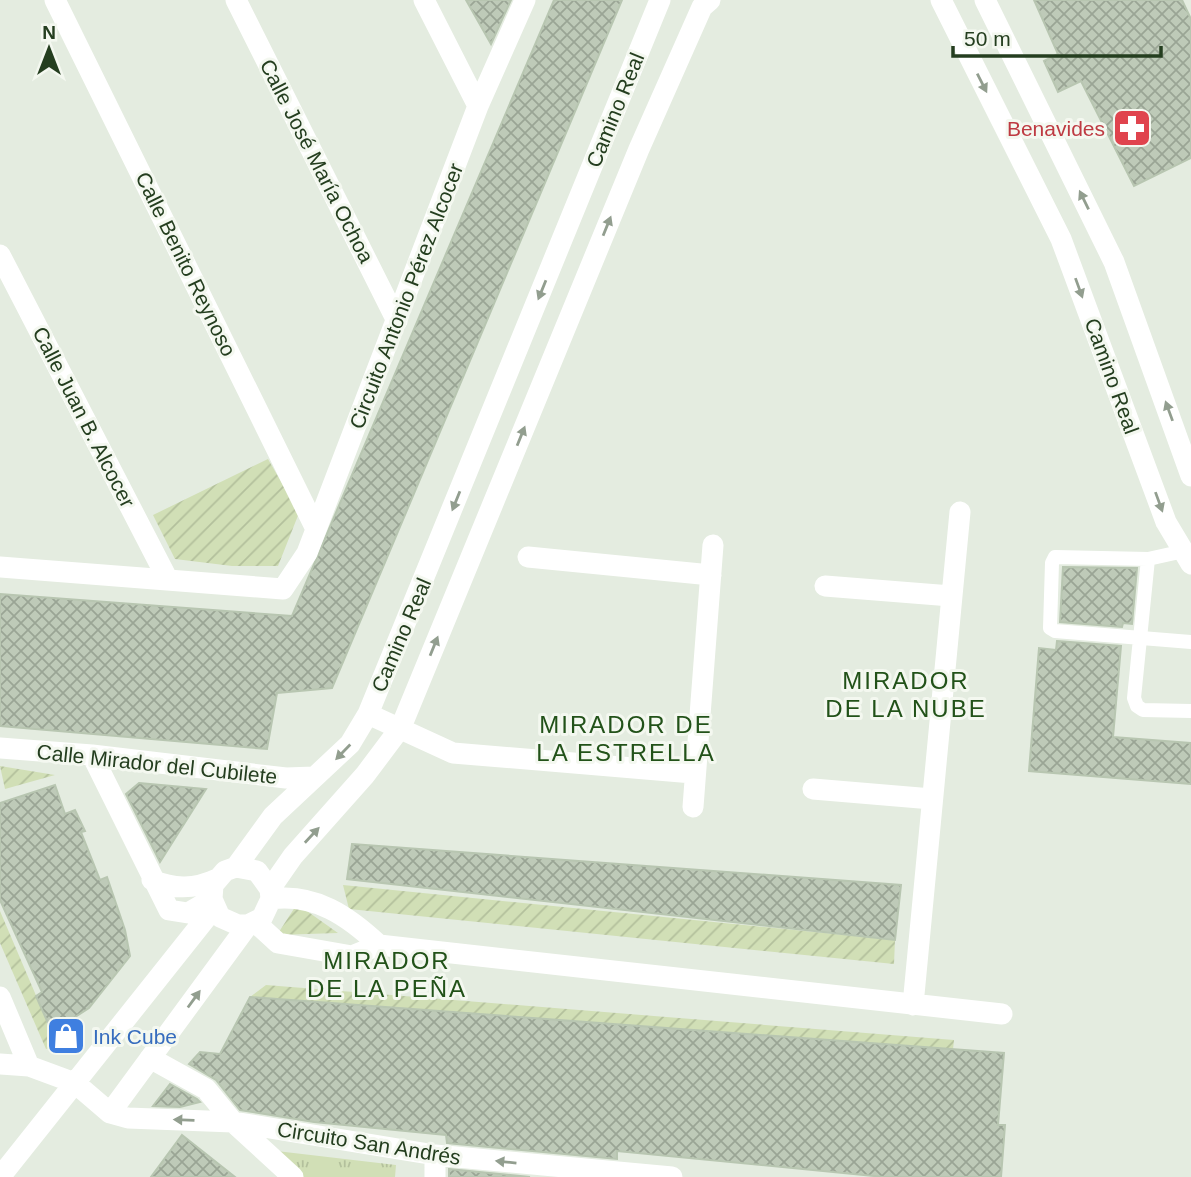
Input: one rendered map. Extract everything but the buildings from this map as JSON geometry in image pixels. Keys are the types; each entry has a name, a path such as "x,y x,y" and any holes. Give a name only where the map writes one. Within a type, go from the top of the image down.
{"street":[{"name":"Calle Benito Reynoso","path":"55,0 316,528"},
{"name":"Calle José María Ochoa","path":"236,0 397,321"},
{"path":"424,0 478,106"},
{"name":"Circuito Antonio Pérez Alcocer","path":"168,580 283,589 307,553 478,106 525,0"},
{"name":"Camino Real","path":"0,1177 75,1083 273,816 350,744 368,714 660,0"},
{"name":"Camino Real","path":"110,1113 251,923 268,909 270,894 293,856 356,785 401,727 639,149 702,7 710,0"},
{"name":"Camino Real","path":"941,0 1061,239 1166,522 1187,558"},
{"name":"Camino Real","path":"985,0 1114,262 1188,456 1191,476"},
{"name":"Calle Juan B. Alcocer","path":"0,255 168,580"},
{"path":"913,1005 960,512"},
{"path":"692,807 713,545"},
{"path":"528,556 711,575"},
{"path":"0,567 168,580"},
{"path":"825,586 951,596"},
{"path":"368,714 453,753 693,773"},
{"name":"Calle Mirador del Cubilete","path":"0,748 92,755 286,778 314,777"},
{"path":"92,755 163,903 169,910 178,914 188,913 214,895 228,923 251,923 278,943 352,956 379,945 1002,1014"},
{"path":"813,789 932,799"},
{"path":"236,867 257,871 270,894 306,898 355,923 379,945"},
{"path":"0,997 29,1066"},
{"name":"Circuito San Andrés","path":"150,1058 206,1088 233,1122 293,1177"},
{"path":"0,1064 29,1066 75,1083 110,1113"},
{"name":"Circuito San Andrés","path":"110,1113 128,1118 233,1122 435,1155 598,1174 672,1177"},
{"path":"435,1155 435,1177"}],"lane":[{"path":"1187,558 1055,557 1052,563 1049,628 1055,631 1140,640 1191,642"},
{"path":"1148,559 1134,698 1136,706 1143,709 1191,711"}],"green space":[{"path":"268,459 299,513 278,566 232,566 175,559 153,515"},
{"path":"0,766 55,775 5,789"},
{"path":"343,885 895,940 894,964 349,909"},
{"path":"297,904 338,933 277,935"},
{"path":"0,911 55,1040 76,1017 84,1026 66,1051 57,1042 58,1046 46,1049 0,943"},
{"path":"266,985 954,1040 952,1059 250,997"},
{"path":"268,1150 396,1165 395,1177 298,1177"}],"place":[{"name":"Benavides","path":"1132,128"},
{"name":"Ink Cube","path":"66,1036"}],"district":[{"name":"MIRADOR DE LA NUBE","path":"906,694"},
{"name":"MIRADOR DE LA ESTRELLA","path":"626,738"},
{"name":"MIRADOR DE LA PEÑA","path":"387,974"}]}
